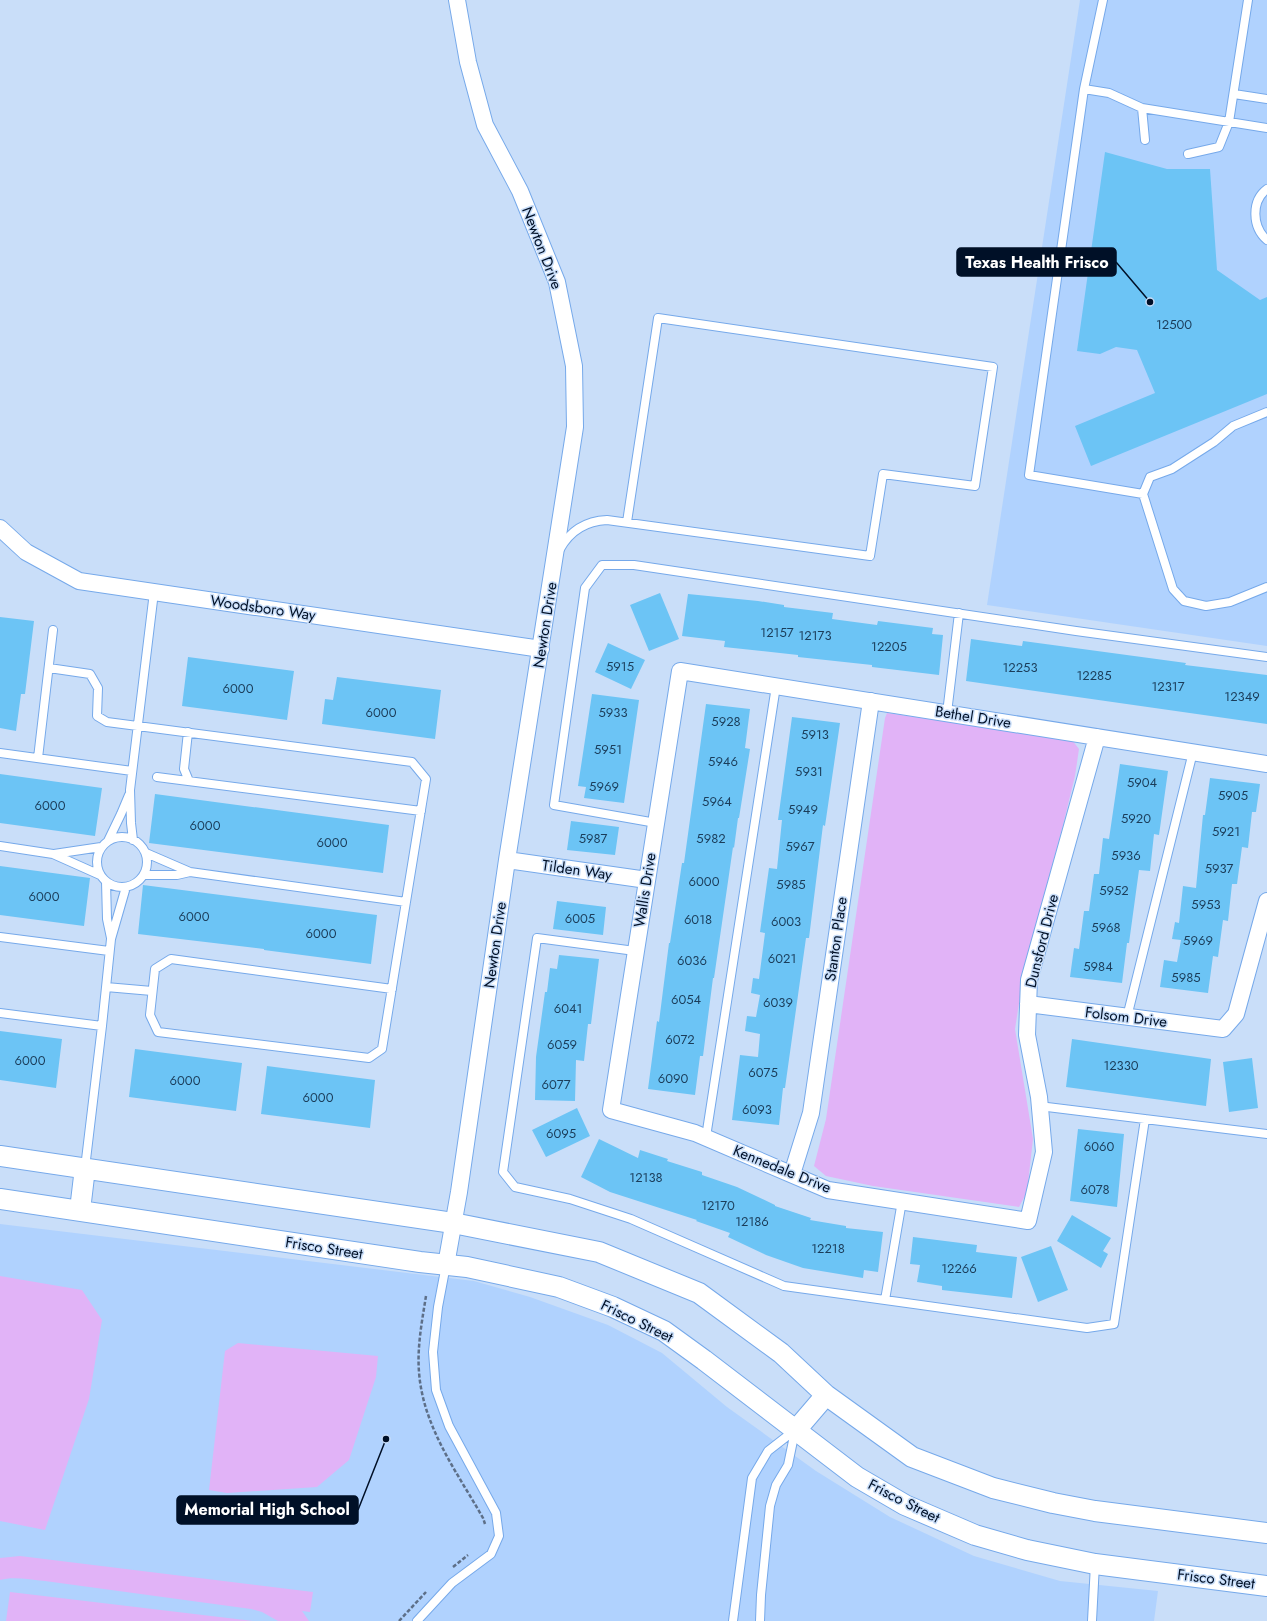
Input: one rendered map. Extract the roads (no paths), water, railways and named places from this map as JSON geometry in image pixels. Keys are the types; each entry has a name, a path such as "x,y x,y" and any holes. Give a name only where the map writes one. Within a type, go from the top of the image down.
{"street":[{"name":"Newton Drive","path":"446,1265 507,860 575,427 574,366 557,282 520,191 485,125 468,62 457,0"},
{"name":"Woodsboro Way","path":"0,528 26,552 79,581 541,649"},
{"name":"Bethel Drive","path":"680,671 1267,764"},
{"name":"Wallis Drive","path":"611,1110 680,671"},
{"name":"Stanton Place","path":"792,1174 811,1113 871,701"},
{"name":"Dunsford Drive","path":"1028,1221 1044,1152 1039,1106 1027,1036 1029,980 1097,737"},
{"name":"Tilden Way","path":"507,860 647,880"},
{"name":"Folsom Drive","path":"1028,1004 1224,1029 1236,1014 1267,901"},
{"name":"Kennedale Drive","path":"611,1110 706,1137 828,1190 1028,1221"},
{"path":"0,1156 453,1223 599,1252 699,1293 781,1353 826,1395 912,1457 993,1488 1052,1503 1095,1511 1267,1533"},
{"path":"80,1210 85,1168"},
{"name":"Frisco Street","path":"0,1199 413,1261 467,1267 559,1287 613,1308 664,1331 857,1477 905,1505 982,1537 1027,1550 1095,1564 1267,1586"},
{"path":"796,1430 826,1395"}],"lane":[{"path":"1103,0 1084,89 1029,475 1143,494"},
{"path":"1188,154 1219,147 1229,122 1248,0"},
{"path":"1084,89 1109,93 1142,108 1267,128"},
{"path":"1234,94 1267,99"},
{"path":"1142,108 1145,140"},
{"path":"1267,189 1256,202 1255,221 1262,235 1267,240"},
{"path":"555,560 568,536 577,529 597,520 627,522 870,556 883,474 975,486 992,367 658,318 627,522"},
{"path":"1267,412 1233,426 1214,442 1172,469 1150,477 1143,494 1173,589 1184,601 1206,606 1230,602 1267,587"},
{"path":"656,823 554,805 585,588 602,565 634,565 1267,657"},
{"path":"134,840 131,823 130,790 154,592"},
{"path":"947,713 959,613"},
{"path":"38,758 53,630"},
{"path":"48,668 90,674 98,688 97,716 107,722 412,762 426,779 392,989 382,1049 369,1058 158,1032 150,1015 155,969 171,959 392,989"},
{"path":"706,1137 776,686"},
{"path":"188,732 184,769 189,781"},
{"path":"1127,1017 1193,752"},
{"path":"0,753 132,771"},
{"path":"157,777 421,811"},
{"path":"108,841 121,814 130,790"},
{"path":"146,853 147,866 144,875 132,886 117,888 106,882 96,866 97,857 101,847 116,837 125,837 134,840 146,853 190,872 406,902"},
{"path":"0,846 53,854 100,874"},
{"path":"53,854 101,847"},
{"path":"144,875 177,875 190,872"},
{"path":"106,882 107,919 111,939"},
{"path":"85,1168 102,1026 109,951 126,887"},
{"path":"0,938 109,951"},
{"path":"635,951 537,938 503,1172 515,1187 570,1200 632,1219 784,1286 1086,1328 1114,1324 1144,1119"},
{"path":"106,987 152,991"},
{"path":"0,1013 102,1026"},
{"path":"1039,1106 1267,1134"},
{"path":"886,1300 902,1201"},
{"path":"417,1621 452,1583 491,1554 499,1536 496,1513 449,1426 436,1390 433,1352 438,1307 446,1265"},
{"path":"732,1621 752,1478 768,1451 796,1430"},
{"path":"760,1621 761,1595 770,1506 776,1485 788,1465 796,1430"},
{"path":"1092,1621 1095,1564"}],"place":[{"name":"Texas Health Frisco","path":"1150,302"},
{"name":"Memorial High School","path":"386,1439"}]}
